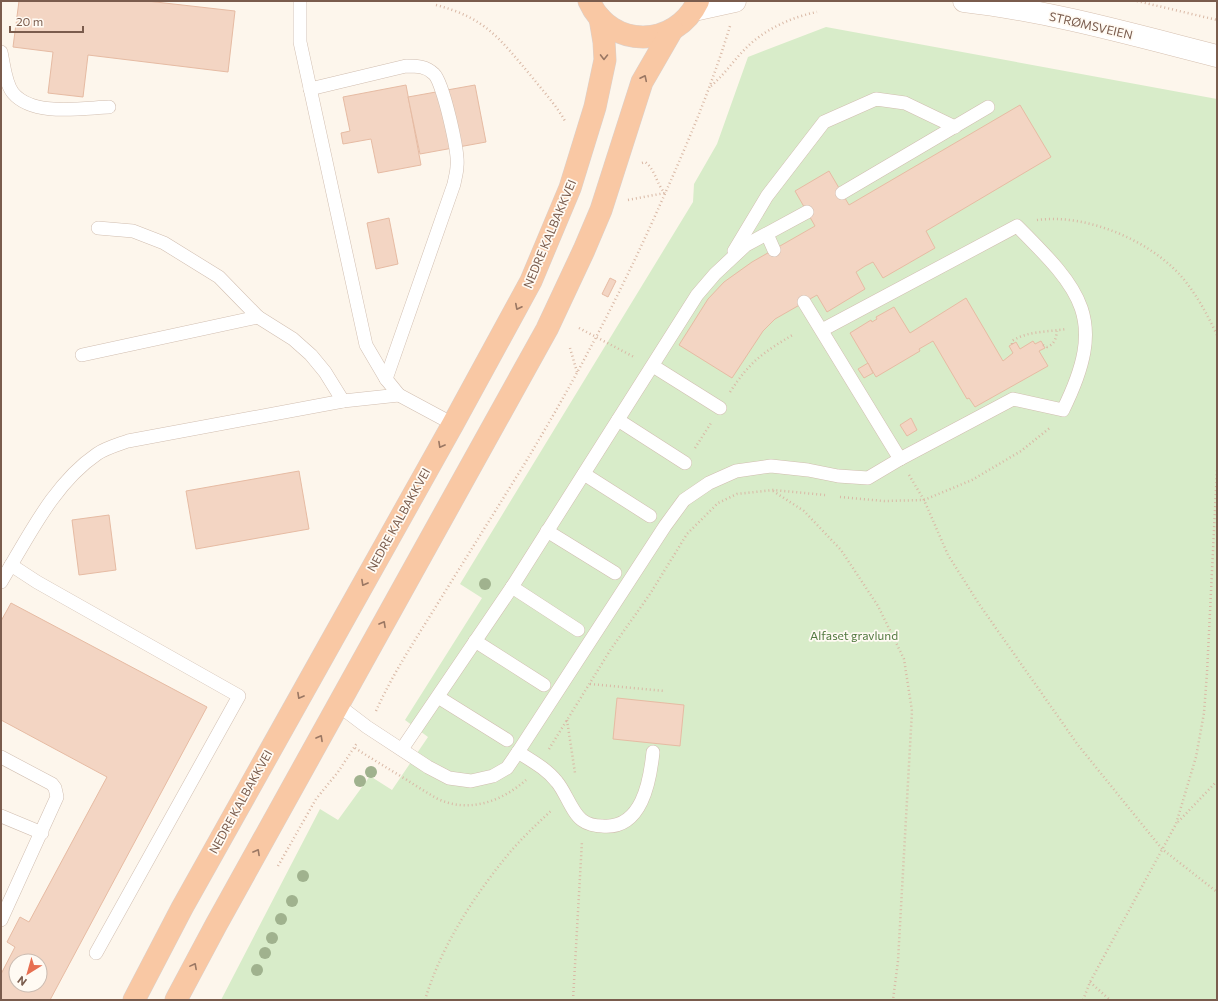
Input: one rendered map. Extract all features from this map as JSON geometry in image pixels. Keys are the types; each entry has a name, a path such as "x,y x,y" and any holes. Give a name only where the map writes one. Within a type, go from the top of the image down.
{"highway":[{"path":"589,7 612,28 634,36 658,36 672,30 688,18 696,6"},
{"name":"NEDRE KALBAKKVEI","path":"134,1000 185,901 453,424 531,281 570,188 602,80 604,48 589,7"},
{"path":"176,1000 338,705 548,329 603,205 642,82 672,30"}],"main road":[{"path":"696,6 735,1"},
{"name":"STRØMSVEIEN","path":"964,1 1101,27 1217,56"}],"lane":[{"path":"300,1 300,42 366,345 386,379 399,395 453,424"},
{"path":"1,52 7,82 14,94 26,103 45,109 109,107"},
{"path":"310,89 406,66 427,68 436,75 441,86 458,166 454,184 386,379"},
{"path":"727,263 767,196 824,122 876,99 905,103 955,127"},
{"path":"842,193 988,107"},
{"path":"402,749 512,587 653,366 696,295 746,245 807,212"},
{"path":"338,705 367,727 428,767 449,778 471,781 493,776 506,768 518,752 628,581 684,500 708,482 736,471 771,466 808,470 838,476 868,478 900,459 1013,399 1063,410 1074,389 1082,366 1085,352 1086,325 1081,303 1068,281 1050,259 1016,226 822,330"},
{"path":"98,228 133,231 164,244 219,277 258,317 293,339 311,355 325,372 343,401"},
{"path":"767,234 774,250"},
{"path":"804,302 900,459"},
{"path":"82,355 258,317"},
{"path":"653,366 720,408"},
{"path":"1,582 45,509 65,484 97,454 128,441 343,401 399,395"},
{"path":"618,420 685,463"},
{"path":"584,474 650,516"},
{"path":"547,531 615,573"},
{"path":"11,565 37,582 239,696 96,953"},
{"path":"512,587 578,630"},
{"path":"475,641 544,684"},
{"path":"438,697 507,740"},
{"path":"518,752 558,782 581,820 597,826 609,827 618,825 627,820 637,808 644,796 650,780 653,752"},
{"path":"1,757 55,788 57,797 42,833 1,920"},
{"path":"1,816 42,833"}],"path":[{"path":"1137,1 1217,20"},
{"path":"436,5 456,10 472,17 500,39 549,98 566,123"},
{"path":"710,87 722,76 746,48 760,36 800,15 817,12"},
{"path":"274,873 316,799 338,772 367,727 401,662 522,467 596,338 665,193 710,87 731,22"},
{"path":"638,164 645,162 649,165 660,188 665,193"},
{"path":"625,200 665,193"},
{"path":"1016,226 1037,220 1054,218 1083,222 1113,231 1142,245 1162,259 1186,281 1205,308 1217,335"},
{"path":"1012,344 1012,341 1022,336 1086,325"},
{"path":"579,328 653,366"},
{"path":"1043,345 1047,347 1051,346 1055,340 1057,331"},
{"path":"772,347 794,334"},
{"path":"570,348 577,372"},
{"path":"893,1000 898,961 912,711 904,659 878,606 841,550 804,511 773,490 803,492 855,499 924,500 972,480 1022,451 1052,427 1063,410"},
{"path":"900,459 924,500 948,555 979,604 1078,745 1162,849 1217,892"},
{"path":"1083,1000 1090,982 1176,824 1196,756 1204,713 1217,469"},
{"path":"590,684 665,691"},
{"path":"567,720 575,774"},
{"path":"1176,824 1217,781"},
{"path":"424,1000 435,971 451,940 480,891 512,851 566,795"},
{"path":"573,1000 582,853 581,820"},
{"path":"1090,982 1110,1000"}],"green space":[{"name":"Alfaset gravlund","path":"826,27 1217,99 1217,1000 221,1000 320,809 338,820 370,776 392,790 428,737 405,720 482,598 460,584 693,202 694,184 717,144 748,57"}],"building":[{"path":"19,1 147,1 235,11 228,72 88,55 83,97 48,93 53,52 13,47"},
{"path":"406,85 421,165 378,173 371,139 343,144 341,133 350,131 343,97"},
{"path":"475,85 486,142 420,154 408,97"},
{"path":"1020,105 1051,157 926,231 935,248 883,278 873,262 865,266 856,272 865,289 827,312 817,295 775,319 763,331 732,378 679,345 708,299 724,282 752,262 815,226 795,191 829,171 849,205"},
{"path":"389,218 398,264 376,269 367,223"},
{"path":"610,278 616,281 608,297 602,294"},
{"path":"966,298 1003,361 1013,353 1009,346 1016,342 1020,349 1033,341 1035,344 1041,341 1045,348 1039,351 1048,366 975,407 969,398 967,399 933,341 919,349 920,351 876,377 850,333 871,320 872,322 877,319 876,317 894,307 910,333"},
{"path":"868,363 873,373 864,378 858,369"},
{"path":"911,418 917,430 907,436 900,425"},
{"path":"299,471 309,529 196,549 186,491"},
{"path":"109,515 116,570 79,575 72,520"},
{"path":"11,603 207,707 50,1000 1,1000 1,974 8,960 8,993 48,993 48,953 12,953 15,947 7,942 20,917 29,922 107,777 1,720 1,621"},
{"path":"617,698 684,705 680,746 613,739"}]}
